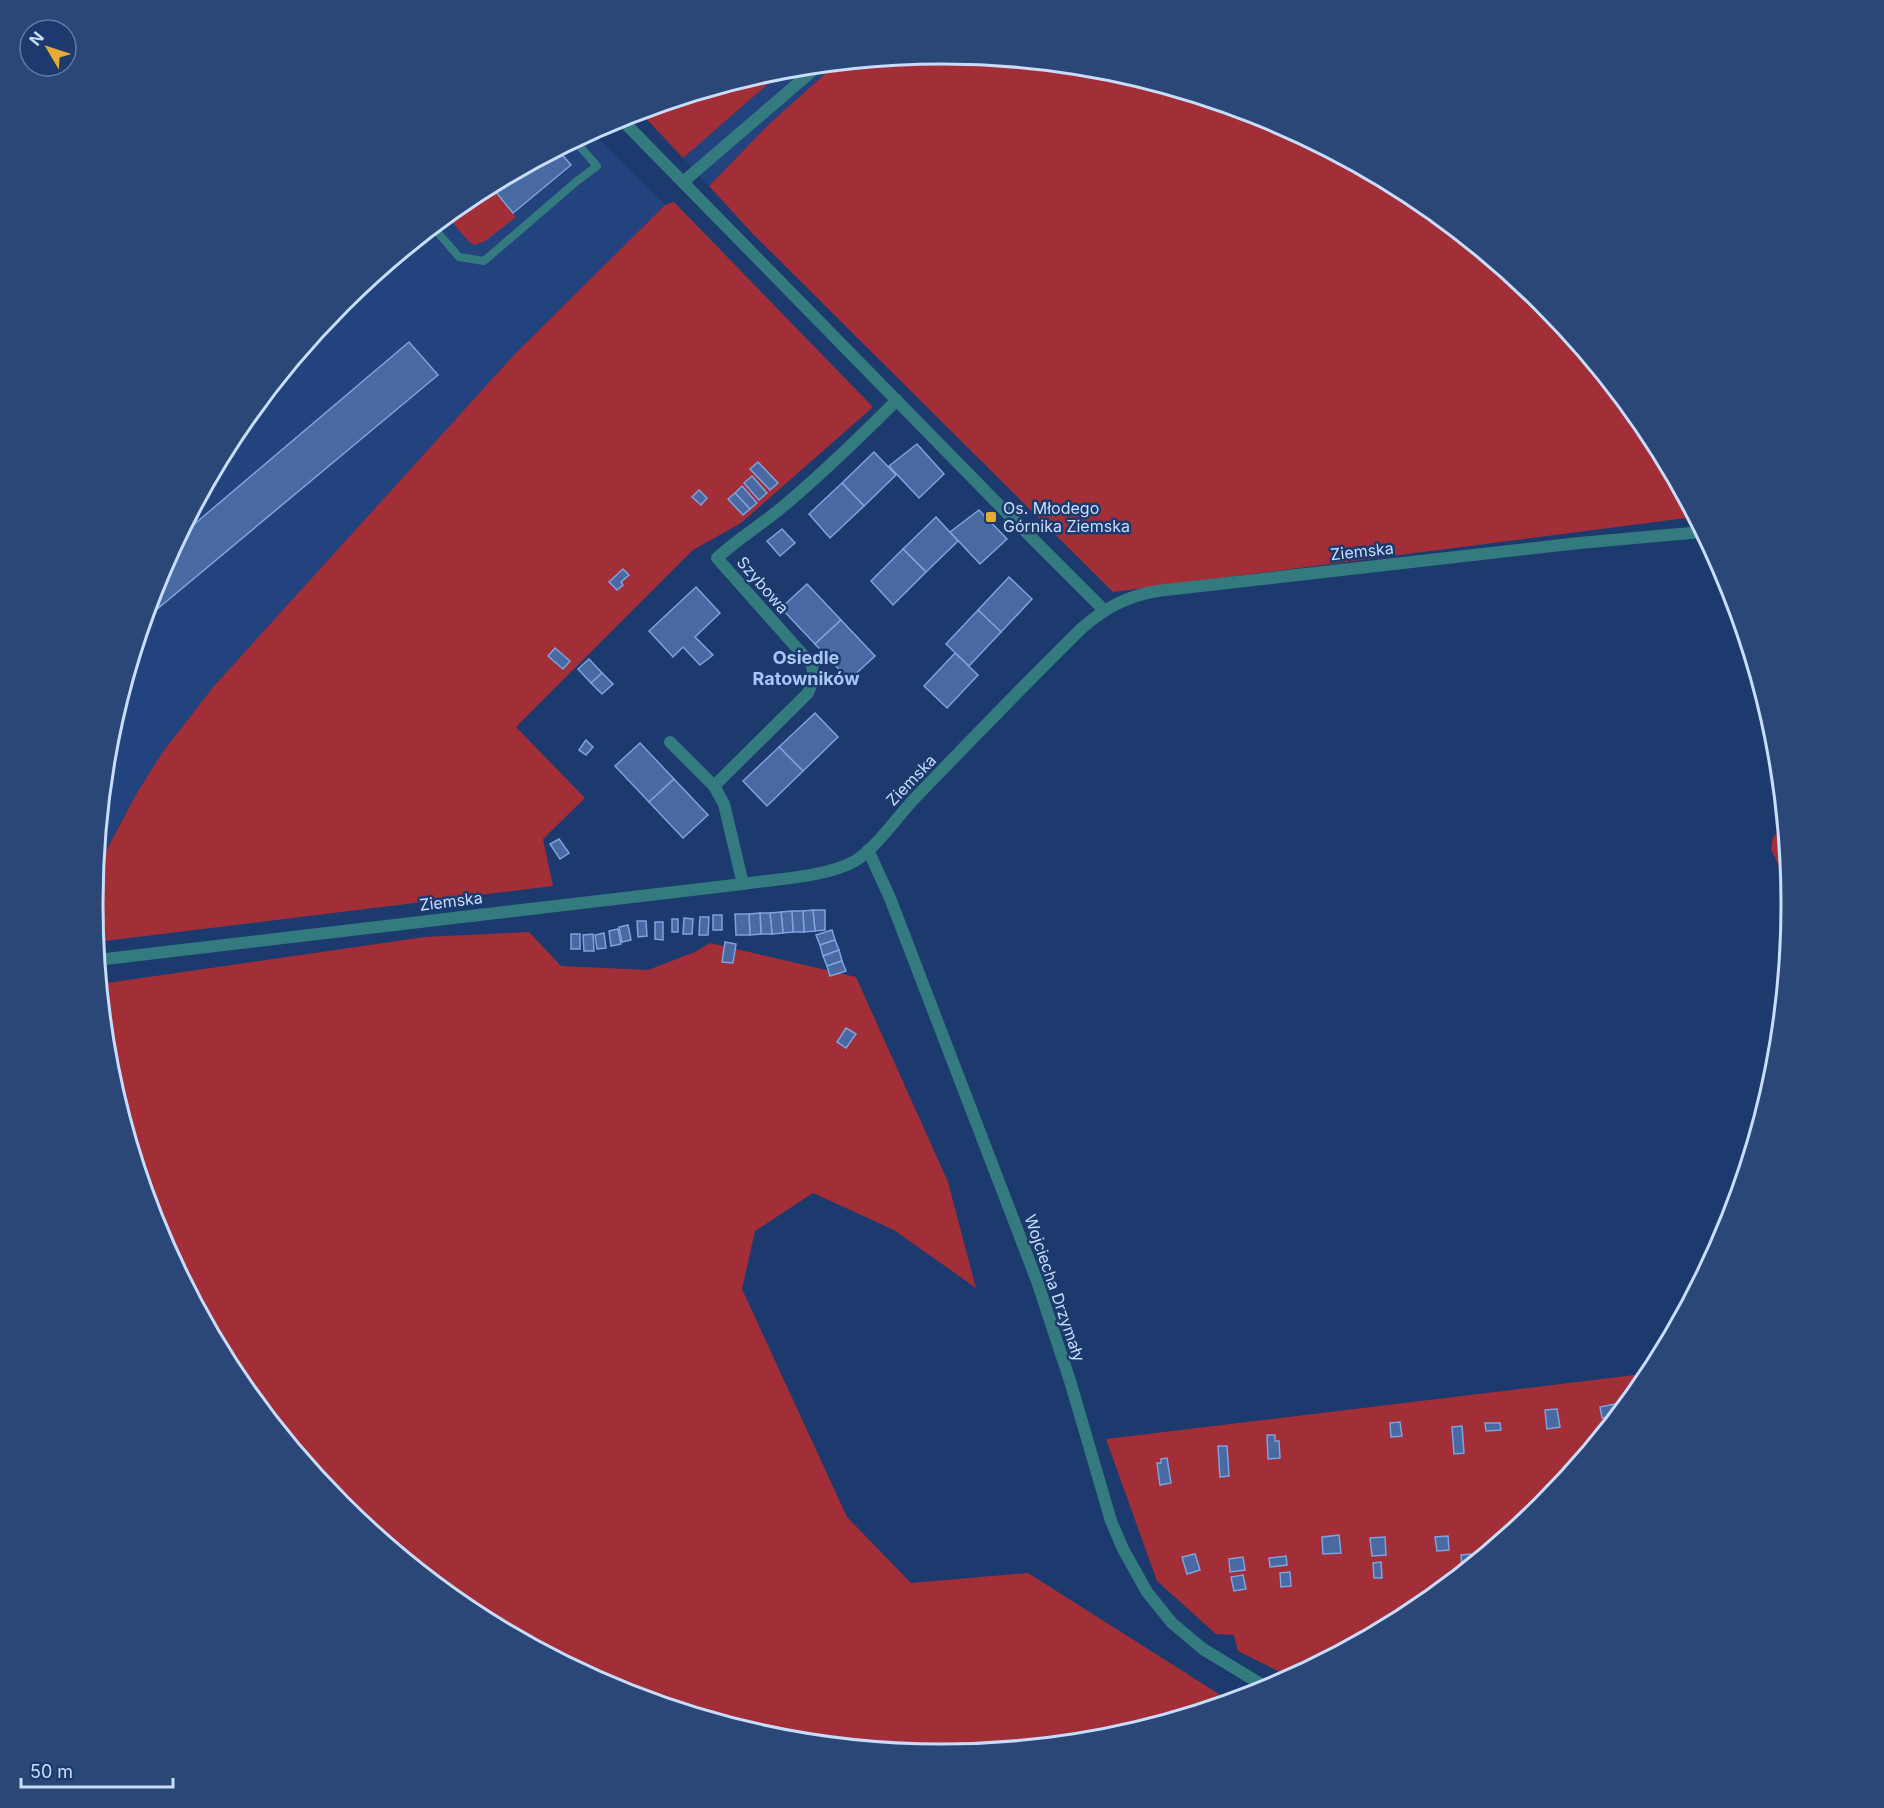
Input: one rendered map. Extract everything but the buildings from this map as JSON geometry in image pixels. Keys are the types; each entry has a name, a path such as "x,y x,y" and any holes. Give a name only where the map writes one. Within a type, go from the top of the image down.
{"street":[{"path":"683,183 806,76"},
{"path":"627,126 1104,610"},
{"name":"Szybowa","path":"714,786 808,693 814,679 812,665 717,558 729,546 805,488 897,400"},
{"name":"Ziemska","path":"104,959 743,884 837,868 855,860 868,849 907,806 1082,628 1104,610 1133,596 1157,591 1567,544 1695,533"},
{"path":"670,742 714,786 724,804 743,884"},
{"name":"Wojciecha Drzymały","path":"868,849 894,909 1040,1292 1071,1384 1111,1521 1122,1549 1148,1592 1172,1623 1209,1653 1257,1682"}],"lane":[{"path":"438,233 459,258 484,261 597,166 580,147"}],"shaded area":[{"path":"942,64 997,66 1106,81 1159,93 1263,128 1362,177 1453,238 1496,273 1536,310 1608,393 1640,438 1687,518 1113,592 753,234 709,186 768,125 826,73 887,66"},
{"path":"826,73 768,125 709,186 683,158 769,83"},
{"path":"769,83 683,158 646,119 725,93"},
{"path":"598,138 665,205 513,356 214,686 162,753 104,853 119,740 131,687 147,634 166,583 189,533 215,484 244,438 311,350 348,310 388,273 476,206 522,177"},
{"path":"497,193 516,217 485,241 475,245 470,243 453,223"},
{"path":"674,202 873,407 741,523 693,550 516,727 585,798 543,839 553,886 103,941 104,855 137,793 162,753 214,686 513,356 665,205"},
{"path":"1778,832 1780,870 1771,849 1773,837"},
{"path":"529,932 561,966 648,970 695,952 710,943 856,977 948,1182 976,1288 894,1230 813,1193 755,1231 742,1289 847,1517 911,1583 1028,1573 1221,1696 1159,1715 1106,1727 997,1742 942,1744 887,1742 778,1727 725,1715 621,1680 522,1631 431,1570 348,1498 276,1415 215,1324 189,1275 166,1225 131,1121 119,1068 107,983 425,937"},
{"path":"1637,1375 1573,1458 1536,1498 1496,1535 1408,1602 1362,1631 1280,1672 1238,1651 1234,1635 1216,1634 1157,1581 1106,1439"}],"place":[{"name":"Os. Młodego Górnika Ziemska","path":"991,517"}],"district":[{"name":"Osiedle Ratowników","path":"806,667"}]}
